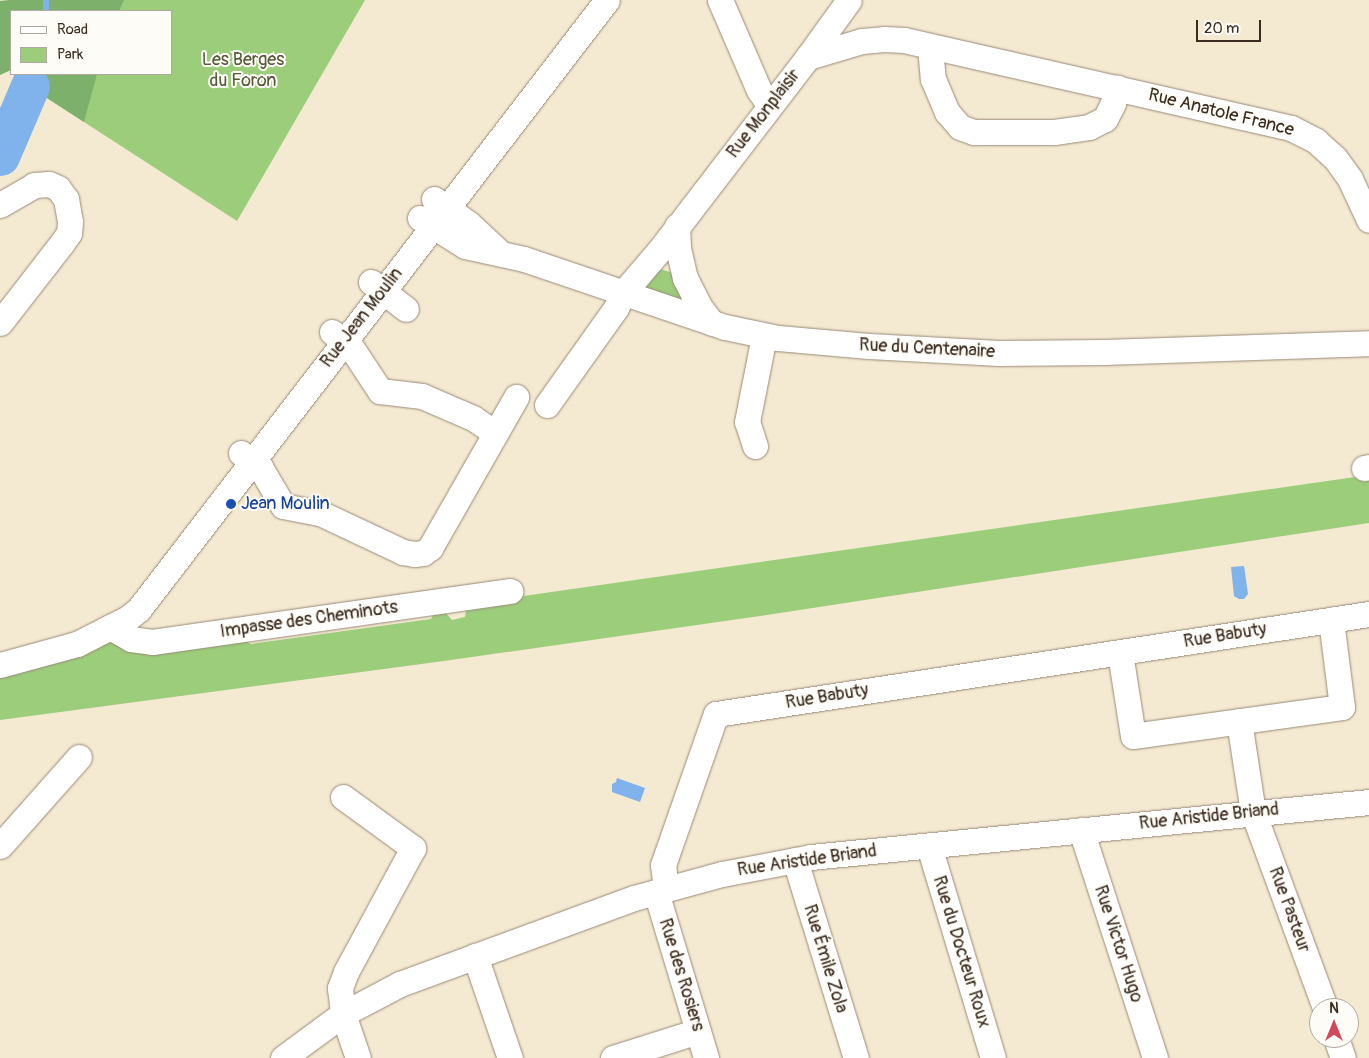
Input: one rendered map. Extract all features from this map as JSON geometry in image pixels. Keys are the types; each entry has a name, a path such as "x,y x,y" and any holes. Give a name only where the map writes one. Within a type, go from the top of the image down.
{"street":[{"name":"Rue Jean Moulin","path":"565,41 587,0"},
{"name":"Rue Jean Moulin","path":"0,665 71,646 110,627 139,609 247,457 274,427 338,337 565,41 607,0"},
{"path":"720,0 759,90 770,104"},
{"name":"Rue Monplaisir","path":"547,404 616,308 623,293 808,57 843,3"},
{"name":"Rue Anatole France","path":"808,57 839,47 884,39 904,40 1270,122 1306,135 1326,149 1342,166 1357,191 1369,220"},
{"path":"930,46 934,79 947,112 960,128 974,132 1045,132 1089,128 1105,118 1113,103 1117,87"},
{"path":"0,205 34,185 50,184 58,188 66,199 70,222 69,232 62,243 0,322"},
{"name":"Rue du Centenaire","path":"433,213 460,245 493,258 623,293 712,323 764,336 868,346 999,353 1104,352 1369,343"},
{"path":"677,226 678,248 685,278 699,306 712,323"},
{"path":"377,286 406,309"},
{"path":"755,446 747,422 764,336"},
{"path":"338,337 380,391 422,396 473,418 495,433"},
{"path":"247,457 265,473 283,506 320,513 403,552 414,554 423,552 430,548 516,397"},
{"name":"Impasse des Cheminots","path":"110,627 131,639 152,642 510,591"},
{"name":"Rue Babuty","path":"661,890 663,865 716,714 1369,614"},
{"path":"1120,653 1133,736 1342,707 1331,620"},
{"path":"1239,721 1253,812"},
{"path":"0,846 79,757"},
{"path":"343,797 413,848 346,972 340,988 343,1014 358,1058"},
{"name":"Rue Aristide Briand","path":"283,1058 343,1014 400,984 661,890 722,874 795,860 1253,812 1369,802"},
{"name":"Rue Pasteur","path":"1253,812 1321,998"},
{"name":"Rue Victor Hugo","path":"1081,830 1155,1058"},
{"name":"Rue du Docteur Roux","path":"928,846 993,1058"},
{"name":"Rue Émile Zola","path":"795,860 856,1058"},
{"name":"Rue des Rosiers","path":"661,890 706,1058"},
{"path":"474,956 510,1058"},
{"path":"613,1058 698,1031"}],"green space":[{"name":"Les Berges du Foron","path":"58,0 365,0 237,221 33,89 41,75 172,75 172,10 58,10"},
{"path":"124,0 119,10 10,10 10,70 0,75 0,1"},
{"path":"15,75 97,75 84,122 33,89 10,88"},
{"path":"660,269 677,274 688,296 680,305 646,293 643,282"},
{"path":"1369,475 1369,523 760,616 444,661 0,720 0,675 86,653 108,642 130,647 236,636 251,644 431,619 434,613 443,610 452,620 465,617 467,604"}],"water":[{"path":"1244,566 1248,594 1244,599 1239,599 1234,596 1231,567"},
{"path":"617,778 645,788 640,802 612,792 612,784 616,782"}],"waterway":[{"path":"46,0 46,10"},
{"path":"30,86 33,75"},
{"path":"0,156 30,86"}],"place":[{"name":"Jean Moulin","path":"231,504"}]}
